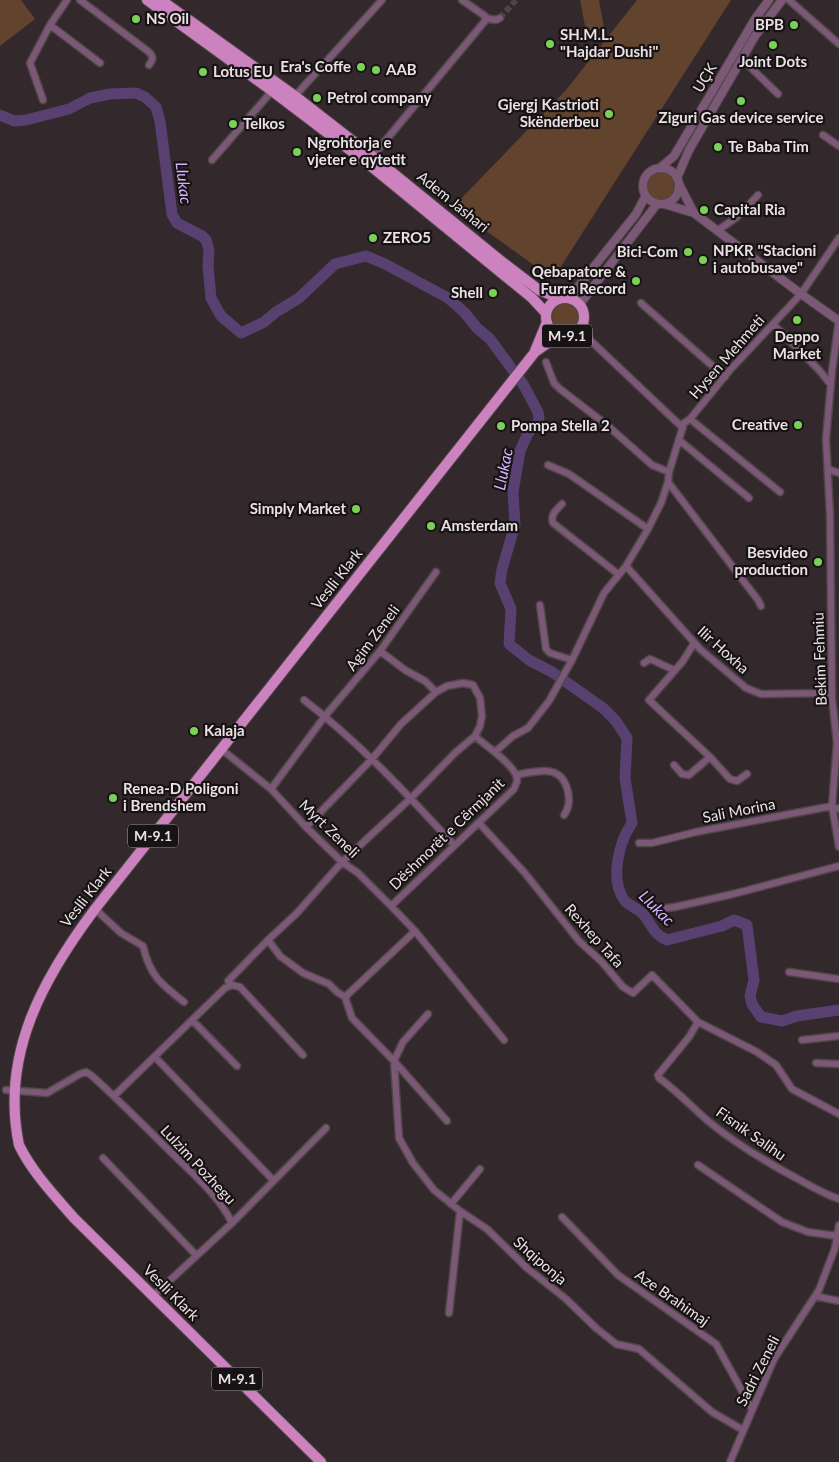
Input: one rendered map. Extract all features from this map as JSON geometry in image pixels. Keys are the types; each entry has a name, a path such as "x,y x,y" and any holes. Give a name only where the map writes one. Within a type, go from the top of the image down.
{"main road":[{"name":"M-9.1","path":"147,0 370,160 532,298 547,318 552,331 562,336 574,334 583,325 584,314 580,304 564,298 551,304 547,318"},
{"name":"Adem Jashari","path":"161,0 295,96 370,160 539,290 564,298"},
{"name":"Veslli Klark","path":"535,352 547,318"},
{"name":"Veslli Klark","path":"322,1462 74,1218 42,1182 19,1144 10,1117 6,1090 9,1058 29,1004 46,975 95,909 535,352 552,340 562,336"}],"street":[{"path":"43,100 30,63 50,25 67,0"},
{"path":"80,0 149,52 152,55 149,65"},
{"path":"295,96 382,0"},
{"path":"462,0 490,20 500,18"},
{"name":"UÇK","path":"564,298 636,214 645,197 642,185 644,178 648,173 660,168 674,156 755,19 769,0"},
{"name":"UÇK","path":"580,304 661,204 671,202 676,197 678,181 689,150 755,36 782,0"},
{"path":"788,0 839,44"},
{"path":"370,160 486,18"},
{"path":"50,25 100,63"},
{"path":"742,60 778,94"},
{"path":"212,160 272,91"},
{"path":"823,136 839,146"},
{"path":"660,168 667,169 678,181 694,213"},
{"path":"717,231 737,217 758,196"},
{"path":"645,197 661,204 694,213 801,294 839,320"},
{"name":"Hysen Mehmeti","path":"496,751 513,736 528,728 549,701 572,660 604,593 626,566 648,529 661,503 684,423 690,419 725,377 801,294 839,238"},
{"path":"641,303 725,377"},
{"name":"Bekim Fehmiu","path":"839,320 826,439 832,693 837,722 838,743 832,806 839,847"},
{"path":"773,324 819,370 831,385"},
{"path":"583,325 591,341 683,428"},
{"path":"574,334 591,341"},
{"path":"546,362 554,383 560,389 608,426 652,465 669,472"},
{"path":"690,419 780,492"},
{"path":"679,440 749,498"},
{"path":"548,465 569,474 648,529"},
{"path":"828,469 839,473"},
{"path":"668,482 760,603"},
{"path":"562,504 552,517 553,523 618,574"},
{"name":"Ilir Hoxha","path":"626,566 694,643 746,688 761,694 832,693"},
{"name":"Agim Zeneli","path":"271,789 325,716 380,650 436,572"},
{"path":"540,605 546,650 572,660"},
{"path":"694,643 683,661 650,698 650,703 710,756 730,779 736,781 747,774"},
{"path":"380,650 405,670 419,676 436,692"},
{"path":"644,663 650,659 674,670"},
{"path":"232,986 228,981 268,940 298,913 342,862 475,736 482,716 480,698 473,685 463,683 447,686 436,692 400,724 372,759 306,827"},
{"path":"304,700 325,716 372,759 454,845"},
{"name":"Dëshmorët e Cërmjanit","path":"391,906 514,789 517,781 516,775 496,751 475,736"},
{"name":"Myrt Zeneli","path":"222,749 271,789 306,827 342,862 358,873 391,906 415,932 504,1040"},
{"path":"674,765 682,774 689,775 710,756"},
{"path":"516,775 550,770 559,774 566,782 569,796 568,810 564,815"},
{"path":"832,806 839,809"},
{"name":"Sali Morina","path":"639,843 652,843 696,832 832,806"},
{"name":"Rexhep Tafa","path":"479,822 524,872 579,941 602,962 623,988 633,993 652,975 698,1022 757,1052 776,1065 792,1089 839,1114"},
{"path":"658,908 675,907 732,894 839,866"},
{"path":"95,909 121,933 143,946 150,970 162,985 184,1002"},
{"path":"345,997 415,932"},
{"path":"268,940 280,956 303,972 329,984 345,997 352,1018 394,1061 447,1121"},
{"path":"789,972 839,979"},
{"path":"114,1096 225,988 232,986 240,988 303,1055"},
{"path":"394,1061 403,1042 428,1014"},
{"path":"192,1020 237,1066"},
{"name":"Fisnik Salihu","path":"698,1022 689,1037 658,1075 659,1078 745,1149 777,1169 824,1194 839,1199"},
{"path":"802,1040 839,1036"},
{"path":"155,1057 273,1180"},
{"name":"Shqiponja","path":"394,1061 399,1138 413,1163 434,1190 460,1211 487,1229 527,1268 566,1299 616,1344 639,1349 712,1412 743,1430"},
{"path":"816,1063 839,1064"},
{"name":"Lulzim Pozhegu","path":"6,1090 47,1092 86,1072 114,1096 206,1187 225,1209 232,1223 153,1296"},
{"path":"232,1223 326,1128"},
{"path":"103,1158 196,1255"},
{"path":"698,1166 782,1222 808,1232 837,1236"},
{"path":"451,1204 480,1169"},
{"path":"449,1313 460,1211"},
{"name":"Aze Brahimaj","path":"562,1217 618,1275 716,1344 752,1409"},
{"name":"Sadri Zeneli","path":"730,1462 774,1359 820,1290 829,1268 839,1225"},
{"path":"816,1296 839,1301"}],"shaded area":[{"path":"0,0 21,0 35,19 0,46"},
{"path":"580,0 599,0 604,28 586,31"},
{"path":"637,0 731,0 553,279 453,207 566,90"},
{"path":"660,172 670,176 674,186 670,196 660,200 650,196 646,186 650,176"},
{"path":"566,303 576,307 580,317 576,327 566,331 556,327 552,317 556,307"}],"waterway":[{"name":"Llukac","path":"0,115 14,121 26,120 69,109 90,98 110,94 136,93 145,97 156,107 160,121 172,214 177,223 206,240 209,250 208,266 211,298 221,316 241,333 264,322 299,298 335,264 366,256 385,264 448,298 490,339 523,384 538,412 539,418 538,422 528,433 520,451 513,492 515,525 502,569 500,583 511,609 509,644 529,660 552,672 603,708 616,721 627,738 625,778 632,823 623,840 618,861 617,872 620,892 625,901 642,913 656,933 667,940 722,926 734,920 747,925 754,980 750,996 752,1004 761,1017 782,1021 797,1016 839,1010"}],"tunnel":[{"path":"500,18 516,0"}],"place":[{"name":"NS Oil","path":"136,19"},
{"name":"BPB","path":"794,25"},
{"name":"SH.M.L. \"Hajdar Dushi\"","path":"550,44"},
{"name":"Joint Dots","path":"773,45"},
{"name":"Era's Coffe","path":"361,67"},
{"name":"AAB","path":"376,70"},
{"name":"Lotus EU","path":"203,72"},
{"name":"Petrol company","path":"317,98"},
{"name":"Ziguri Gas device service","path":"741,101"},
{"name":"Gjergj Kastrioti Skënderbeu","path":"609,114"},
{"name":"Telkos","path":"233,124"},
{"name":"Te Baba Tim","path":"718,147"},
{"name":"Ngrohtorja e vjeter e qytetit","path":"297,152"},
{"name":"Capital Ria","path":"704,210"},
{"name":"ZERO5","path":"373,238"},
{"name":"Bici-Com","path":"688,252"},
{"name":"NPKR \"Stacioni i autobusave\"","path":"703,260"},
{"name":"Qebapatore & Furra Record","path":"636,281"},
{"name":"Shell","path":"493,293"},
{"name":"Deppo Market","path":"797,320"},
{"name":"Creative","path":"798,425"},
{"name":"Pompa Stella 2","path":"501,426"},
{"name":"Simply Market","path":"356,509"},
{"name":"Amsterdam","path":"431,526"},
{"name":"Besvideo production","path":"818,562"},
{"name":"Kalaja","path":"194,731"},
{"name":"Renea-D Poligoni i Brendshem","path":"113,798"}]}
